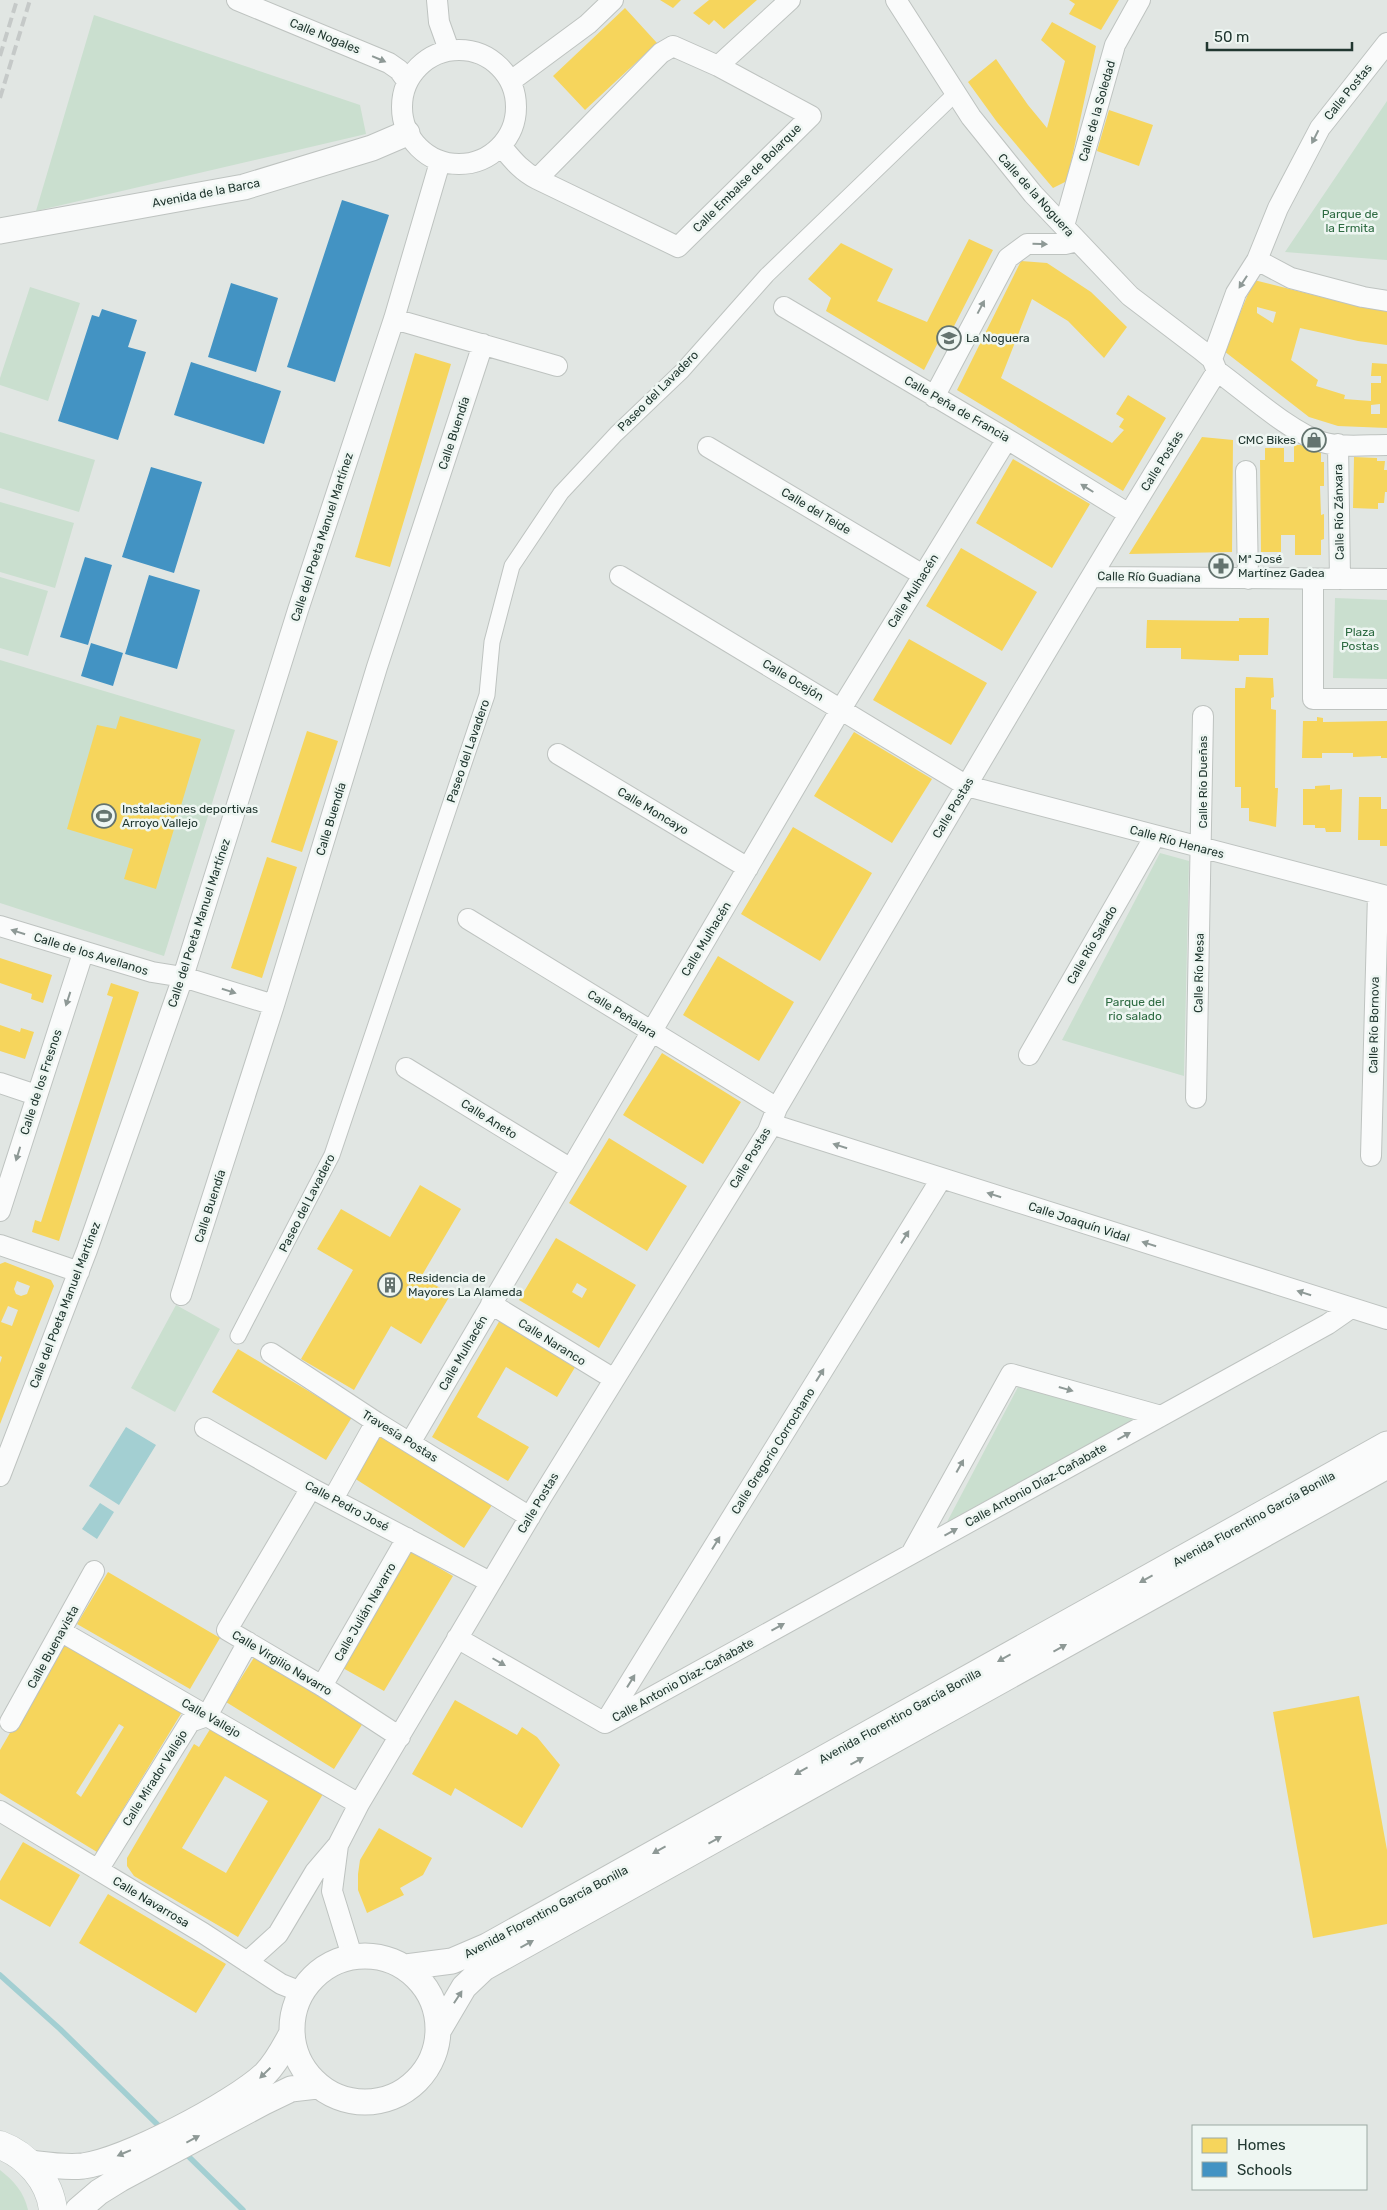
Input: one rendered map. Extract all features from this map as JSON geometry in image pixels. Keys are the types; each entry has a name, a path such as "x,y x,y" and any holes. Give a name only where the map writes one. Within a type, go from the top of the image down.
{"main road":[{"path":"0,2145 9,2148 30,2163 44,2181 53,2210"}],"street":[{"name":"Calle Nogales","path":"237,0 389,63 399,70 407,81"},
{"path":"437,0 439,22 449,50"},
{"path":"511,81 588,24 613,0"},
{"path":"718,66 790,0"},
{"name":"Calle de la Noguera","path":"896,0 955,94 999,153 1130,296 1293,427 1322,442 1387,445"},
{"name":"Calle de la Soledad","path":"1071,233 1115,46 1140,0"},
{"name":"Calle Postas","path":"352,1956 332,1891 338,1845 359,1804 490,1582 774,1116 1129,514 1214,365 1236,293 1257,260 1278,208 1320,128 1387,43"},
{"name":"Calle Embalse de Bolarque","path":"501,146 516,165 537,179 678,247 811,116 718,66 673,46 661,52 537,179"},
{"path":"449,50 468,50 485,56 500,66 511,81 516,98 516,115 511,132 501,146 488,157 473,163 457,165 440,162 427,156 407,134 401,108 407,81 418,67 432,56 449,50"},
{"name":"Paseo del Lavadero","path":"238,1336 332,1155 487,695 492,642 512,566 561,493 616,434 682,371 767,276 955,94"},
{"name":"Avenida de la Barca","path":"10,230 244,187 372,148 407,134"},
{"name":"Calle del Poeta Manuel Martínez","path":"0,1476 79,1272 183,977 295,619 394,319 440,162"},
{"path":"934,397 1008,258 1027,244 1065,244 1071,233"},
{"path":"1257,260 1291,278 1363,297 1387,301"},
{"name":"Calle Peña de Francia","path":"784,307 934,397 1007,438 1129,514"},
{"path":"394,319 557,366"},
{"name":"Calle Buendía","path":"181,1295 274,1005 377,667 483,344"},
{"name":"Calle Mulhacén","path":"410,1443 841,709 1007,438"},
{"name":"Calle Río Zánxara","path":"1338,444 1340,579"},
{"name":"Calle del Teide","path":"708,447 923,575"},
{"path":"1246,471 1248,579"},
{"name":"Calle Ocejón","path":"620,576 967,786"},
{"name":"Calle Río Guadiana","path":"1091,577 1387,579"},
{"path":"1313,580 1313,699 1387,699"},
{"name":"Calle Río Dueñas","path":"1202,848 1203,716"},
{"name":"Calle Moncayo","path":"558,754 748,868"},
{"name":"Calle Río Henares","path":"967,786 1382,895"},
{"name":"Calle Río Salado","path":"1029,1054 1155,836"},
{"name":"Calle Río Mesa","path":"1196,1098 1202,848"},
{"name":"Calle Río Bornova","path":"1371,1156 1382,895"},
{"name":"Calle Peñalara","path":"468,919 651,1032 774,1116"},
{"name":"Calle de los Avellanos","path":"0,926 83,953 152,972 183,977 274,1005"},
{"name":"Calle de los Fresnos","path":"0,1211 83,953"},
{"name":"Calle Aneto","path":"406,1068 571,1169"},
{"path":"0,1084 36,1095"},
{"name":"Calle Joaquín Vidal","path":"774,1116 941,1179 1387,1319"},
{"name":"Calle Gregorio Corrochano","path":"605,1723 941,1179"},
{"path":"0,1245 79,1272"},
{"name":"Calle Naranco","path":"491,1304 614,1379"},
{"name":"Calle Antonio Díaz-Cañabate","path":"457,1638 605,1723 1328,1324 1351,1308"},
{"name":"Travesía Postas","path":"271,1354 376,1422 530,1517"},
{"path":"911,1554 1011,1374 1161,1416"},
{"path":"333,1499 376,1422"},
{"name":"Calle Pedro José","path":"205,1428 310,1488 490,1582"},
{"name":"Avenida Florentino García Bonilla","path":"406,1967 452,1961 487,1946 1387,1444"},
{"name":"Avenida Florentino García Bonilla","path":"438,2031 464,1988 484,1968 1387,1466"},
{"name":"Calle Virgilio Navarro","path":"310,1488 227,1630 322,1686 400,1737"},
{"name":"Calle Julián Navarro","path":"322,1686 407,1538"},
{"name":"Calle Buenavista","path":"10,1722 62,1632 94,1571"},
{"name":"Calle Vallejo","path":"62,1632 359,1804"},
{"name":"Calle Mirador Vallejo","path":"98,1870 190,1722 206,1716 248,1642"},
{"name":"Calle Navarrosa","path":"0,1811 281,1984 301,1992"},
{"path":"247,1962 278,1934 315,1872 338,1845"},
{"path":"30,2163 82,2166 104,2161 145,2144 205,2113 251,2085 278,2058 292,2033 301,1992 318,1972 332,1963 352,1956 377,1956 406,1967 422,1984 433,2004 438,2031 434,2052 420,2077 405,2090 377,2100 357,2102 317,2086 301,2064 292,2033"},
{"path":"78,2210 99,2192 136,2170 264,2102 292,2090 317,2086"}],"green space":[{"path":"94,15 360,105 366,134 36,211"},
{"name":"Parque de la Ermita","path":"1387,101 1387,260 1285,252"},
{"path":"30,287 80,303 48,401 0,385 0,378"},
{"path":"0,432 95,460 79,512 0,488"},
{"path":"0,502 74,523 55,588 0,572"},
{"path":"0,577 48,591 28,656 0,648"},
{"name":"Plaza Postas","path":"1335,598 1387,600 1387,679 1333,678"},
{"name":"Instalaciones deportivas Arroyo Vallejo","path":"0,660 235,730 164,956 0,903"},
{"name":"Parque del rio salado","path":"1160,853 1189,861 1184,1076 1062,1040"},
{"path":"176,1305 220,1329 175,1412 131,1388"},
{"path":"1018,1387 1137,1418 947,1522"},
{"path":"0,2170 18,2187 28,2210 0,2210"}],"water":[{"path":"126,1427 156,1445 119,1505 89,1486"},
{"path":"100,1503 114,1512 97,1539 82,1529"}],"building: Homes":[{"path":"660,0 681,0 673,8"},
{"path":"709,0 757,0 724,29 714,20 709,25 693,13"},
{"path":"1069,0 1119,0 1101,30 1069,14 1075,4"},
{"path":"625,8 657,43 585,110 553,76"},
{"path":"1052,22 1096,46 1067,181 1053,188 997,122 968,82 996,59 1028,105 1047,128 1065,61 1041,40"},
{"path":"1109,110 1153,125 1139,166 1097,151"},
{"path":"969,239 993,250 951,332 945,329 924,370 826,311 831,298 808,279 841,243 893,269 877,301 927,322"},
{"path":"1021,261 1047,263 1091,292 1127,327 1104,358 1068,321 1032,299 1001,378 1112,443 1124,430 1119,427 1124,419 1116,414 1128,395 1166,418 1123,491 957,390"},
{"path":"1254,280 1365,308 1387,310 1387,345 1358,341 1300,328 1291,360 1318,380 1316,386 1345,395 1344,399 1371,401 1371,383 1381,383 1381,376 1371,376 1372,363 1387,364 1387,428 1338,426 1309,417 1224,351","holes":["1257,307 1276,312 1273,323 1257,313","1380,404 1380,414 1371,414 1371,405"]},
{"path":"415,353 451,364 390,567 355,557"},
{"path":"1202,437 1233,440 1232,552 1129,554"},
{"path":"1294,445 1321,445 1321,462 1324,462 1324,486 1320,486 1321,515 1324,514 1324,539 1321,540 1321,555 1295,555 1295,535 1281,535 1281,552 1261,552 1260,460 1265,460 1265,448 1284,448 1284,462 1294,462"},
{"path":"1354,457 1377,458 1377,461 1385,461 1384,470 1387,470 1387,492 1385,492 1384,503 1378,503 1378,509 1353,508"},
{"path":"1013,459 1090,504 1052,568 976,523"},
{"path":"961,548 1037,592 1002,651 926,606"},
{"path":"1239,618 1269,618 1268,655 1239,655 1239,661 1181,659 1181,648 1146,648 1147,620 1239,621"},
{"path":"909,639 987,683 951,745 873,700"},
{"path":"1246,677 1273,678 1274,697 1271,698 1271,709 1276,710 1275,788 1278,788 1276,827 1249,821 1249,808 1241,808 1241,787 1235,787 1235,688 1245,688"},
{"path":"120,716 201,739 156,889 124,879 133,849 67,829 97,725 116,729"},
{"path":"1317,717 1323,718 1323,722 1387,721 1387,758 1381,758 1381,756 1353,757 1353,753 1322,753 1322,758 1302,758 1303,721 1317,721"},
{"path":"307,731 338,741 302,852 271,842"},
{"path":"854,732 932,779 892,843 814,796"},
{"path":"1330,785 1330,790 1342,789 1341,832 1326,832 1325,828 1315,828 1315,825 1303,825 1303,789 1315,789 1315,786"},
{"path":"1359,797 1381,797 1381,809 1387,809 1387,846 1380,846 1380,840 1358,840"},
{"path":"793,827 872,873 820,961 741,914"},
{"path":"267,857 297,867 262,978 231,968"},
{"path":"718,956 794,1002 759,1061 683,1015"},
{"path":"0,958 52,975 43,1003 31,999 32,994 0,983"},
{"path":"111,983 139,992 59,1241 32,1232 35,1220 41,1222 113,997 107,995"},
{"path":"0,1025 20,1032 21,1028 34,1032 25,1059 0,1051"},
{"path":"662,1053 741,1102 703,1164 623,1115"},
{"path":"609,1138 687,1186 647,1251 569,1203"},
{"name":"Residencia de Mayores La Alameda","path":"420,1185 461,1209 421,1277 451,1294 421,1344 391,1326 354,1390 301,1359 353,1270 317,1249 341,1209 390,1237"},
{"path":"556,1238 636,1285 599,1348 519,1300","holes":["577,1283 587,1289 582,1298 572,1292"]},
{"path":"5,1262 51,1280 54,1286 0,1424 0,1363 2,1357 0,1356 0,1264","holes":["17,1281 30,1286 27,1294 21,1296 16,1294 14,1289","8,1306 18,1310 12,1326 1,1322"]},
{"path":"500,1320 577,1364 557,1397 506,1367 477,1417 529,1447 508,1481 432,1437"},
{"path":"238,1349 352,1417 326,1460 212,1392"},
{"path":"381,1435 492,1505 464,1548 354,1478"},
{"path":"408,1550 453,1576 384,1691 341,1667"},
{"path":"108,1572 220,1638 190,1689 77,1624"},
{"path":"63,1642 182,1712 97,1852 0,1793 0,1750","holes":["119,1724 124,1727 81,1797 76,1793"]},
{"path":"255,1656 363,1723 334,1769 226,1702"},
{"path":"1359,1696 1387,1850 1387,1924 1313,1938 1273,1712"},
{"path":"455,1700 517,1735 522,1727 537,1737 560,1765 522,1828 455,1788 451,1796 412,1774"},
{"path":"212,1726 323,1794 238,1937 134,1876 127,1866 127,1858 194,1744 199,1747","holes":["225,1776 268,1801 226,1873 182,1848"]},
{"path":"379,1828 432,1858 423,1875 400,1888 404,1895 367,1913 358,1890 358,1874 360,1860"},
{"path":"23,1842 80,1875 50,1927 0,1899 0,1881"},
{"path":"108,1894 226,1964 196,2013 79,1943"}],"building: Schools":[{"path":"342,200 389,215 335,382 287,367"},
{"path":"231,283 278,298 256,372 208,357"},
{"path":"102,309 137,320 128,347 146,352 118,440 58,421 92,315 99,317"},
{"path":"191,362 281,391 264,444 174,415"},
{"path":"151,467 202,482 174,573 122,557"},
{"path":"85,557 112,565 88,645 60,637"},
{"path":"149,575 200,590 177,669 125,654"},
{"path":"91,643 123,653 113,686 81,676"}],"waterway":[{"path":"0,1975 60,2029 162,2129"},
{"path":"184,2152 243,2210"}],"railway":[{"path":"0,56 17,0"},
{"path":"0,98 30,0"}],"place":[{"name":"La Noguera","path":"949,338"},
{"name":"CMC Bikes","path":"1314,440"},
{"name":"Mª José Martínez Gadea","path":"1221,566"},
{"name":"Instalaciones deportivas Arroyo Vallejo","path":"104,816"},
{"name":"Residencia de Mayores La Alameda","path":"390,1285"}]}
